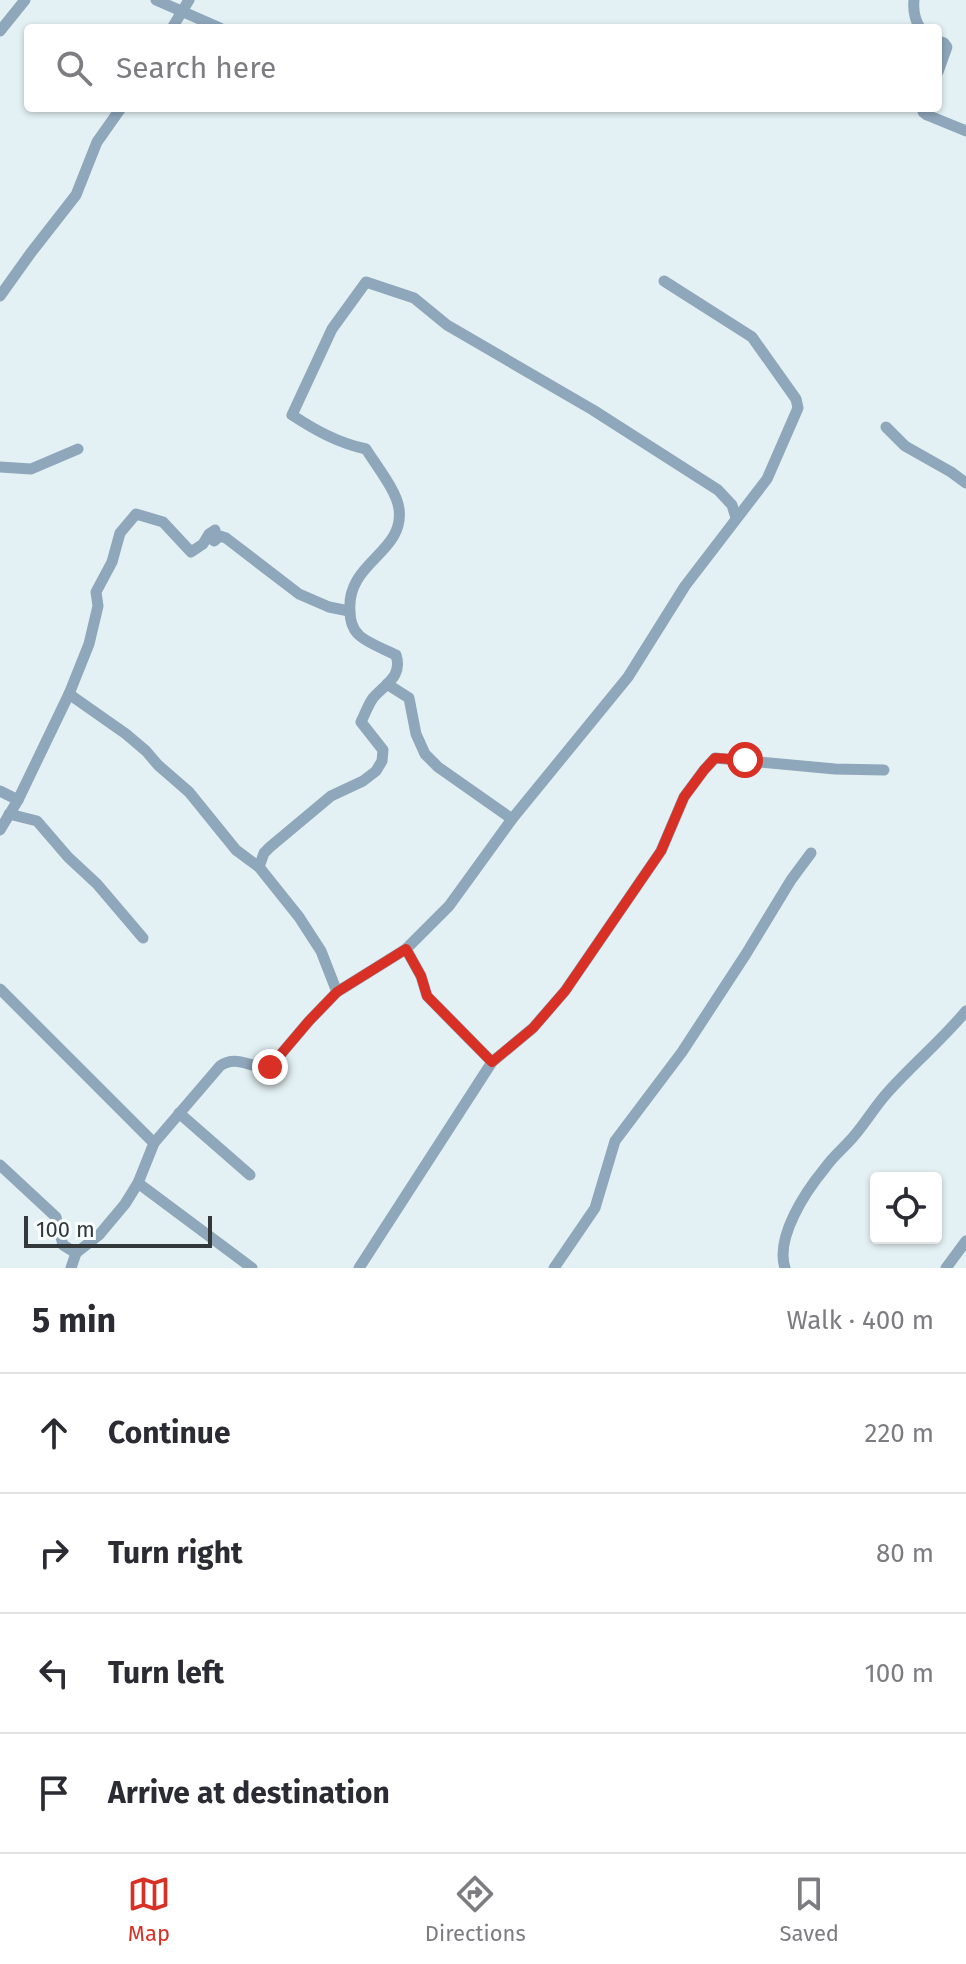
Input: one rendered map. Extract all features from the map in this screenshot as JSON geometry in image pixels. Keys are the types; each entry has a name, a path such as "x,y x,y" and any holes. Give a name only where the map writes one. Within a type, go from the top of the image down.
{"street":[{"path":"0,31 25,0"},
{"path":"156,0 210,24"},
{"path":"174,24 189,0"},
{"path":"914,0 913,10 918,24"},
{"path":"942,42 947,47 942,61"},
{"path":"0,296 76,195 97,142 118,112"},
{"path":"923,112 966,131"},
{"path":"71,1268 76,1253 107,1226 138,1183 154,1143 220,1066 237,1060 261,1068 270,1067 337,992 406,949 449,906 512,819 628,677 685,586 767,479 798,408 796,399 752,337 664,281"},
{"path":"259,867 270,847 331,796 363,781 376,771 382,761 383,750 361,722 372,700 396,676 399,664 396,655 359,636 352,625 350,596 367,564 390,543 396,533 399,506 366,449 348,445 314,430 292,415 332,329 366,282 414,298 447,325 593,410 706,482 727,497 736,518"},
{"path":"886,427 905,446 966,483"},
{"path":"0,467 31,469 78,449"},
{"path":"0,830 18,800 69,694 89,644 98,606 96,592 112,562 120,533 136,514 163,522 191,552 215,530 214,541 220,536 226,538 299,594 329,607 349,611"},
{"path":"387,684 409,698 416,734 431,761 512,819"},
{"path":"69,694 146,751 189,792 236,850 259,867 299,917 321,951 337,992"},
{"path":"359,1268 492,1062 533,1028 565,991 661,851 684,797 715,758 835,769 884,770"},
{"path":"0,791 18,800"},
{"path":"9,814 37,821 143,938"},
{"path":"554,1268 595,1208 615,1141 682,1052 811,853"},
{"path":"406,949 421,976 427,996 492,1062"},
{"path":"0,989 154,1143"},
{"path":"785,1268 782,1258 784,1245 803,1198 886,1094 966,1011"},
{"path":"179,1113 250,1175"},
{"path":"0,1165 56,1217 63,1245 76,1253"},
{"path":"138,1183 252,1268"},
{"path":"946,1268 966,1241"}],"route":[{"path":"270,1067 337,992 406,949 421,976 427,996 492,1062 533,1028 565,991 661,851 684,797 704,770 715,758 745,760"}]}
